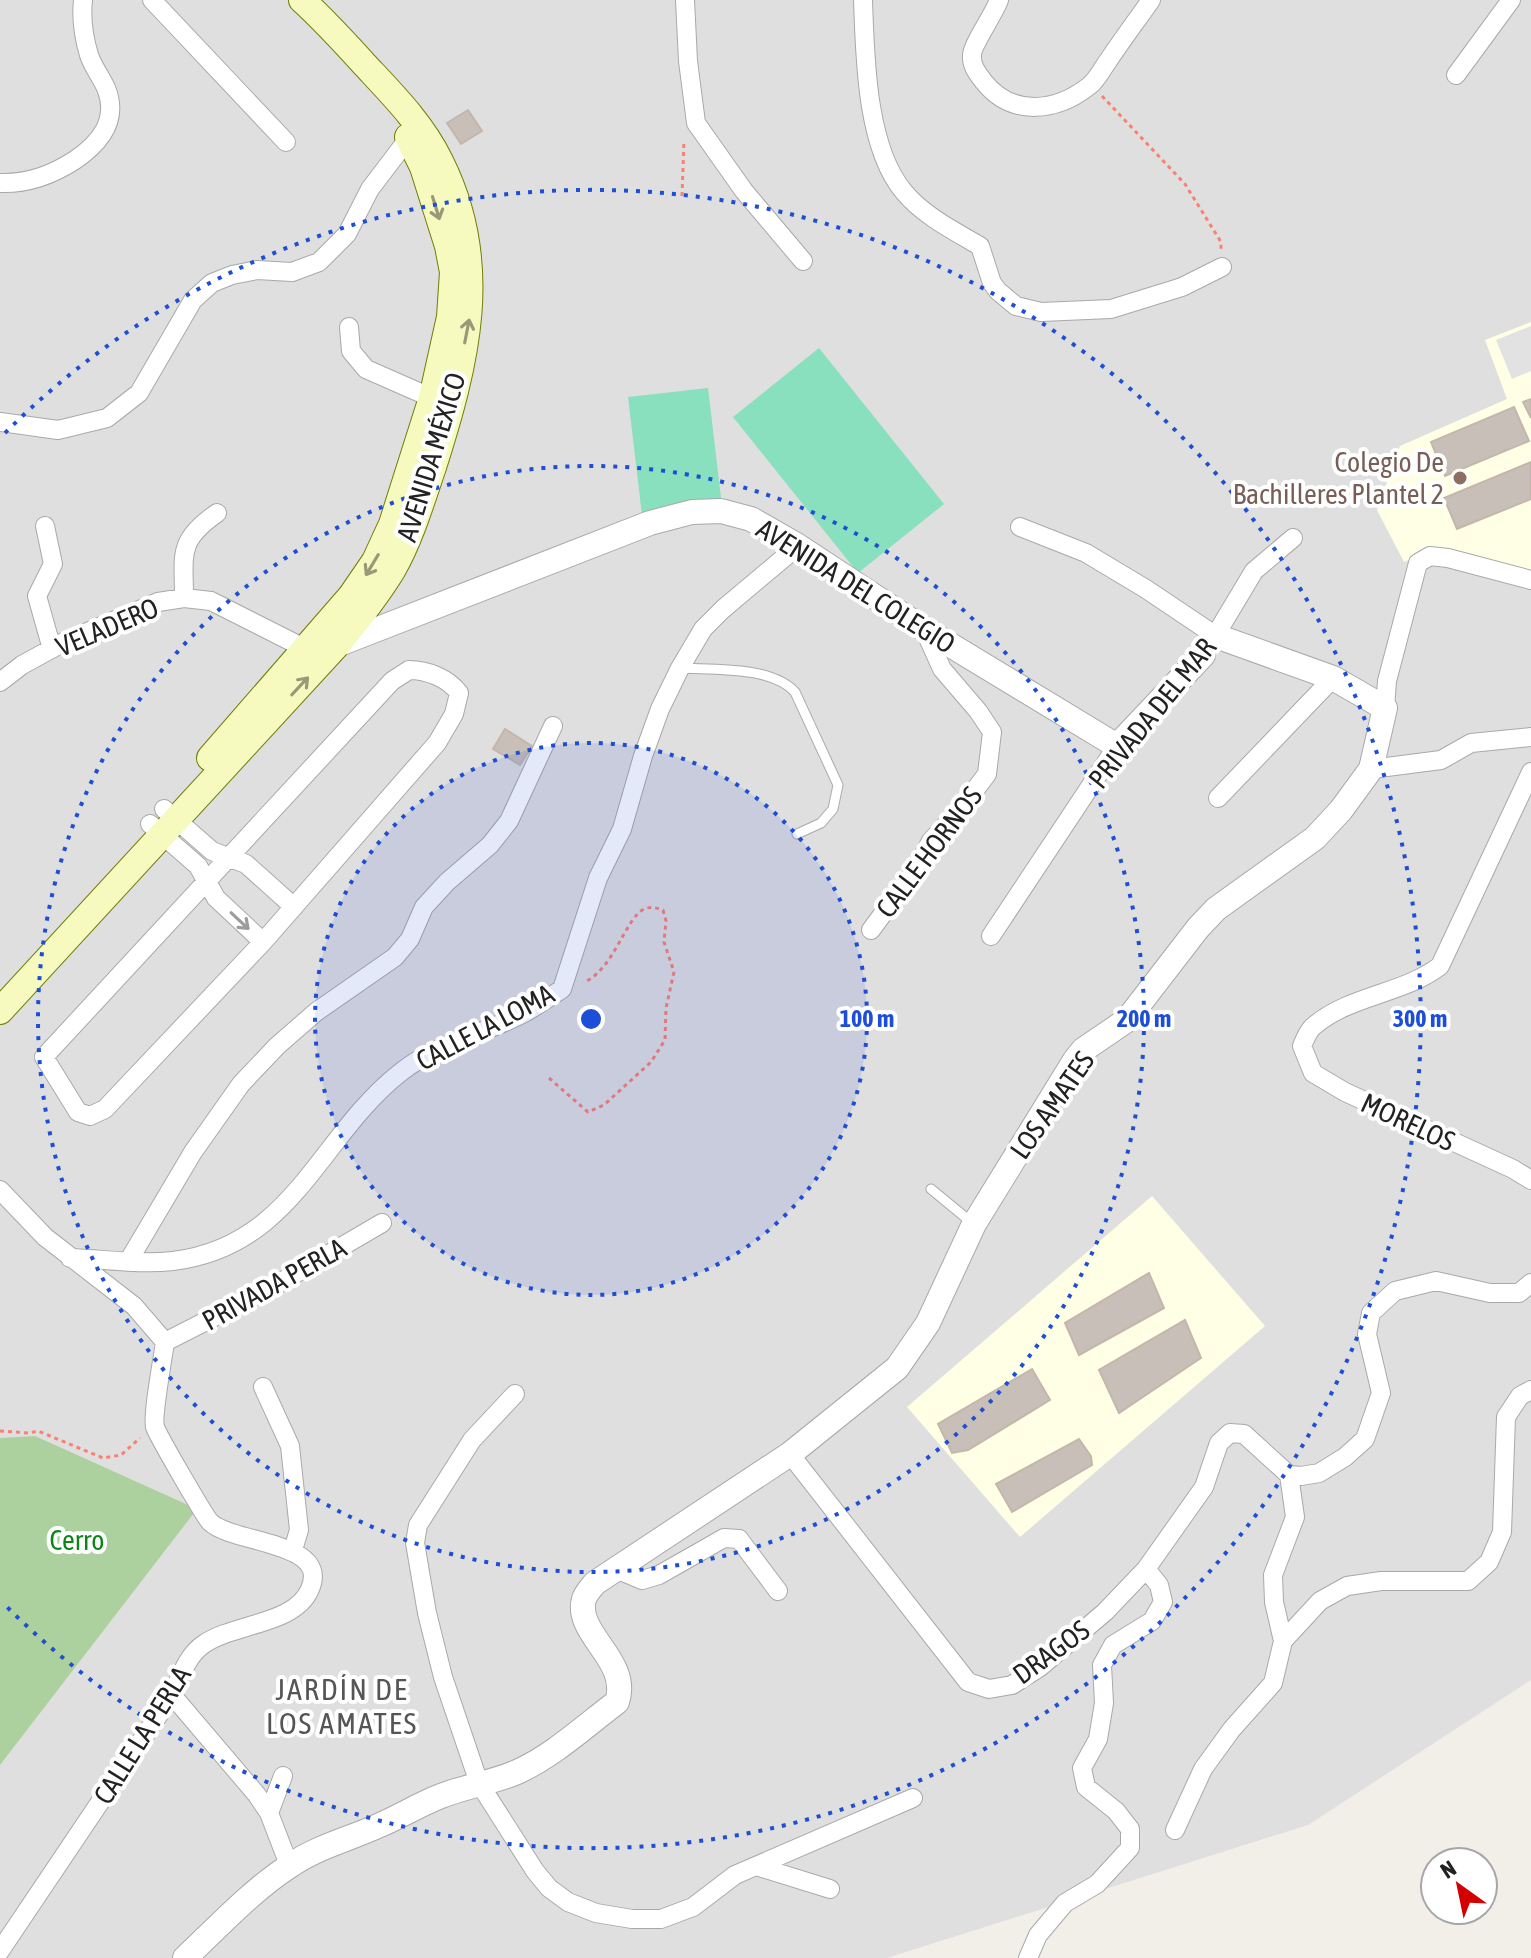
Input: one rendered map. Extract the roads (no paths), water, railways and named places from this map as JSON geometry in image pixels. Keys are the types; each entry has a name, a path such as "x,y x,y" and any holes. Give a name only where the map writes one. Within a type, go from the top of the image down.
{"main road":[{"name":"AVENIDA MÉXICO","path":"0,988 335,647 369,605 412,531 452,406 470,316 470,268 453,190 439,159 379,101 300,3"},
{"name":"AVENIDA MÉXICO","path":"0,1011 163,822 351,596 375,561 392,524 432,398 450,317 453,272 448,246 413,132"}],"street":[{"path":"0,183 13,184 53,174 93,148 110,123 107,92 89,57 83,0"},
{"path":"152,0 286,142"},
{"path":"685,0 688,61 696,123 744,191 803,261"},
{"path":"863,0 866,77 883,155 904,192 936,220 980,246 992,283 1016,306 1041,312 1111,309 1182,287 1222,267"},
{"path":"999,0 992,18 972,48 971,59 976,72 992,91 1003,101 1023,107 1040,107 1070,97 1091,84 1151,0"},
{"path":"1456,75 1511,0"},
{"path":"0,422 58,430 107,418 139,393 193,300 212,283 257,270 292,272 319,262 347,234 370,189 413,132"},
{"path":"349,327 351,351 366,369 432,398"},
{"name":"AVENIDA DEL COLEGIO","path":"306,649 335,647 650,523 692,512 721,511 751,519 798,546 924,629 1117,746"},
{"path":"184,598 184,556 188,538 197,527 217,513"},
{"path":"45,526 53,564 37,596 52,649"},
{"path":"1020,527 1086,553 1146,589 1210,646 1333,678 1385,708"},
{"name":"PRIVADA DEL MAR","path":"991,936 1117,746 1210,646 1254,571 1293,538"},
{"name":"CALLE LA LOMA","path":"70,1258 173,1261 220,1250 256,1230 292,1199 368,1102 401,1072 442,1045 525,1013 562,989 598,878 622,829 651,732 680,668 703,629 798,546"},
{"name":"LOS AMATES","path":"479,1783 492,1783 506,1777 553,1751 617,1702 621,1690 618,1673 583,1615 584,1597 595,1583 790,1454 897,1368 928,1323 974,1224 1083,1050 1127,1020 1216,909 1315,838 1341,810 1371,769 1385,708 1387,681 1418,563 1430,556 1448,558 1531,580"},
{"name":"VELADERO","path":"0,682 22,665 52,649 158,602 184,598 211,601 306,649"},
{"name":"CALLE HORNOS","path":"871,930 916,869 931,841 987,774 992,732 942,669 924,629"},
{"path":"409,670 421,670 452,683 459,693 454,714 437,743 263,942 105,1109 90,1116 78,1112 44,1057 229,858 392,681 409,670"},
{"path":"1218,798 1333,678"},
{"path":"129,1260 193,1152 241,1084 277,1046 316,1012 395,957 410,939 424,907 447,882 490,845 509,821 553,726"},
{"path":"1371,769 1441,760 1471,743 1531,737"},
{"name":"MORELOS","path":"1531,772 1440,966 1424,978 1344,1008 1313,1026 1302,1046 1313,1073 1323,1079 1531,1180"},
{"path":"163,822 212,851 246,864 294,907"},
{"path":"163,822 198,866 216,898 263,942"},
{"path":"3,1201 70,1258 134,1306 165,1342 155,1425 210,1522 234,1535 293,1550 299,1530 290,1446 263,1387"},
{"name":"PRIVADA PERLA","path":"165,1342 269,1289 382,1223"},
{"path":"1175,1830 1203,1769 1232,1729 1273,1683 1283,1641 1274,1602 1273,1575 1295,1517 1289,1475 1319,1473 1345,1457 1365,1439 1381,1393 1367,1334 1371,1313 1395,1291 1436,1281 1490,1293 1519,1293 1531,1283"},
{"path":"1283,1641 1320,1601 1347,1586 1381,1581 1468,1581 1489,1562 1502,1532 1506,1417 1520,1396 1531,1390"},
{"path":"515,1394 472,1440 418,1525 415,1543 427,1613 443,1677 479,1783 549,1888 568,1902 596,1913 632,1919 661,1919 693,1907 735,1875 913,1798"},
{"name":"DRAGOS","path":"790,1454 968,1682 989,1689 1012,1685 1040,1667 1105,1612 1146,1569 1204,1487 1219,1443 1230,1433 1244,1434 1289,1475"},
{"path":"616,1569 642,1580 659,1575 724,1538 739,1539 778,1591"},
{"name":"CALLE LA PERLA","path":"0,1951 172,1695 191,1656 204,1643 291,1611 305,1599 312,1586 311,1571 293,1550"},
{"path":"1028,1958 1038,1935 1065,1903 1097,1884 1130,1848 1130,1829 1116,1811 1086,1787 1082,1768 1098,1739 1104,1703 1102,1665 1113,1645 1152,1621 1163,1602 1159,1585 1146,1569"},
{"path":"172,1695 257,1795 269,1813 289,1865"},
{"path":"269,1813 283,1776"},
{"path":"185,1958 289,1865 326,1845 377,1827 440,1796 479,1783"},
{"path":"756,1866 830,1889"}],"lane":[{"path":"680,668 768,675 786,682 795,692 838,785 833,809 821,823 797,834"},
{"path":"931,1189 974,1224"}],"place":[{"name":"Colegio De Bachilleres Plantel 2","path":"1460,478"}],"district":[{"name":"JARDÍN DE LOS AMATES","path":"342,1707"}],"park label":[{"name":"Cerro","path":"77,1540"}]}
